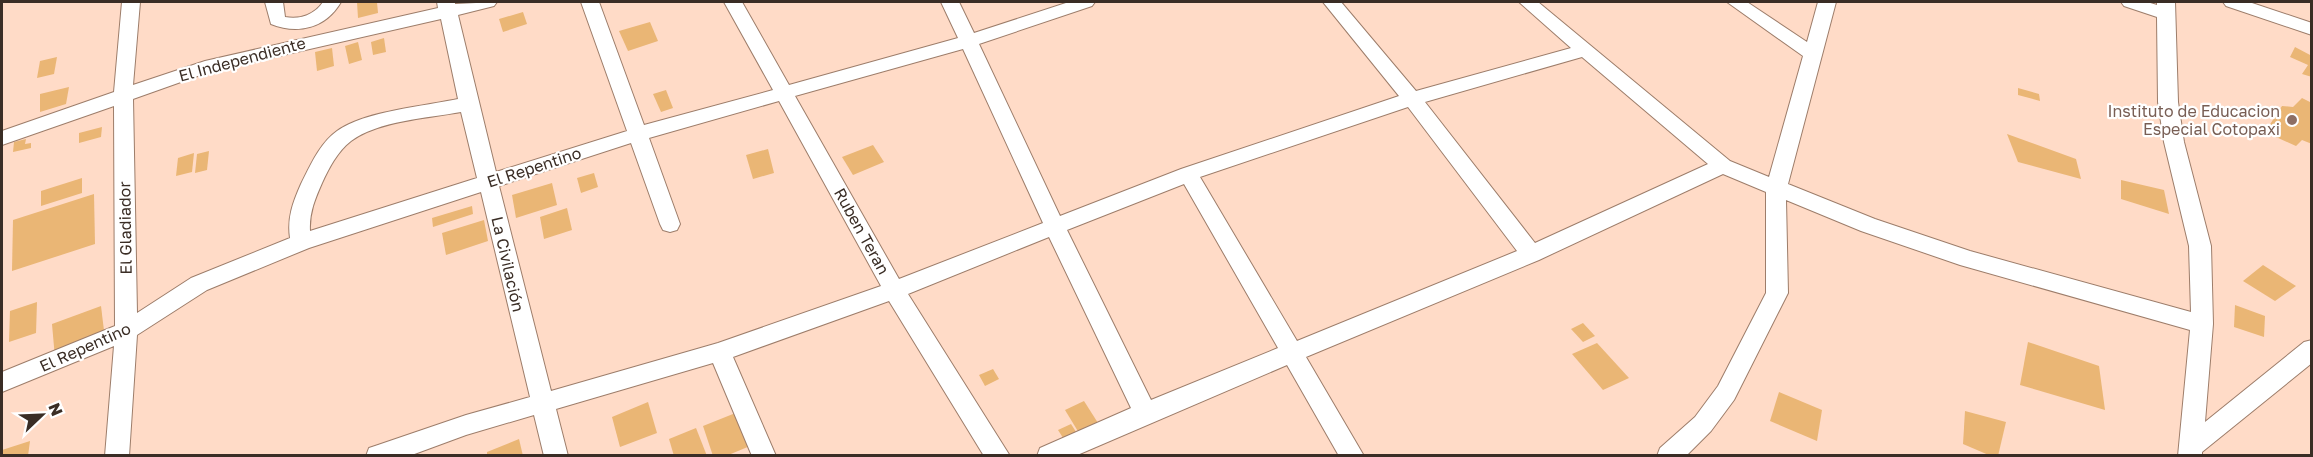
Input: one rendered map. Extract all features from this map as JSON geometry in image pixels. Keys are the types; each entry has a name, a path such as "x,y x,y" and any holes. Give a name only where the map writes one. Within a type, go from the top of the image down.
{"street":[{"name":"El Gladiador","path":"117,456 126,331 123,94 131,2"},
{"path":"274,2 275,17 294,24 317,17 328,9 332,2"},
{"name":"El Independiente","path":"2,138 205,67 448,6 488,2"},
{"path":"590,2 670,224"},
{"name":"Ruben Teran","path":"733,2 894,290 998,456"},
{"path":"950,2 1145,413"},
{"name":"El Repentino","path":"2,382 126,331 199,284 302,242 638,134 967,42 1086,2"},
{"path":"1332,2 1412,99 1530,254"},
{"path":"1528,2 1723,166 1868,225 1968,259 2202,324"},
{"path":"1736,2 1814,55"},
{"path":"1669,456 1703,424 1726,393 1777,293 1776,189 1827,2"},
{"path":"2130,2 2165,8 2168,102 2174,141 2200,246 2202,324 2190,452"},
{"path":"2232,2 2312,30"},
{"name":"La Civilación","path":"448,6 469,104 541,403 556,456"},
{"path":"378,456 466,425 720,352 894,290 1188,174 1412,99 1584,50"},
{"path":"302,242 298,228 303,201 326,154 345,135 370,125 469,104"},
{"path":"1049,456 1145,413 1530,254 1723,166"},
{"path":"1188,174 1352,456"},
{"path":"2190,452 2312,349"},
{"path":"720,352 764,456"}],"building":[{"path":"357,2 377,2 378,13 358,18"},
{"path":"523,12 527,24 503,32 499,19"},
{"path":"650,22 658,41 628,51 619,31"},
{"path":"384,38 386,52 373,55 371,42"},
{"path":"358,42 362,60 349,64 345,46"},
{"path":"2295,47 2312,56 2312,77 2302,74 2308,65 2290,57"},
{"path":"332,48 334,66 317,71 315,52"},
{"path":"57,57 54,74 37,78 40,61"},
{"path":"69,87 66,104 40,112 40,94"},
{"path":"2018,88 2039,94 2040,101 2018,95"},
{"path":"666,90 673,108 661,112 653,94"},
{"name":"Instituto de Educacion Especial Cotopaxi","path":"2302,98 2312,103 2312,144 2302,140 2296,146 2265,132 2282,106 2293,107"},
{"path":"102,127 101,137 79,143 79,133"},
{"path":"2007,134 2076,159 2081,179 2018,162"},
{"path":"26,139 25,144 31,143 31,148 13,152 14,142"},
{"path":"873,145 884,162 853,175 842,157"},
{"path":"768,149 774,173 753,179 746,155"},
{"path":"209,151 207,170 195,173 197,154"},
{"path":"194,153 192,172 176,176 178,158"},
{"path":"594,173 598,187 581,193 577,178"},
{"path":"82,178 82,193 41,206 41,191"},
{"path":"2121,180 2164,190 2169,214 2121,199"},
{"path":"552,183 557,205 516,218 512,195"},
{"path":"94,194 95,244 12,271 13,220"},
{"path":"472,206 473,214 433,227 432,218"},
{"path":"567,208 572,230 544,239 540,217"},
{"path":"484,220 488,241 446,255 442,233"},
{"path":"2263,265 2296,286 2275,301 2243,281"},
{"path":"37,302 36,333 9,342 10,311"},
{"path":"2235,305 2265,316 2264,337 2234,327"},
{"path":"101,306 105,339 55,358 52,324"},
{"path":"1583,323 1595,336 1583,342 1571,329"},
{"path":"2028,342 2099,366 2105,410 2020,385"},
{"path":"1597,343 1629,378 1603,390 1572,354"},
{"path":"993,369 999,379 985,386 979,375"},
{"path":"1779,392 1822,410 1817,441 1770,421"},
{"path":"1084,401 1098,423 1079,433 1065,410"},
{"path":"648,402 657,433 620,447 612,417"},
{"path":"1965,411 2006,422 1998,456 1991,456 1963,444"},
{"path":"738,412 750,446 726,456 713,456 703,426"},
{"path":"1071,424 1078,435 1065,441 1058,430"},
{"path":"696,428 707,456 674,456 669,439"},
{"path":"519,439 523,456 487,456 487,452"},
{"path":"30,441 28,456 2,456 2,450"}],"place":[{"name":"Instituto de Educacion Especial Cotopaxi","path":"2292,120"}]}
